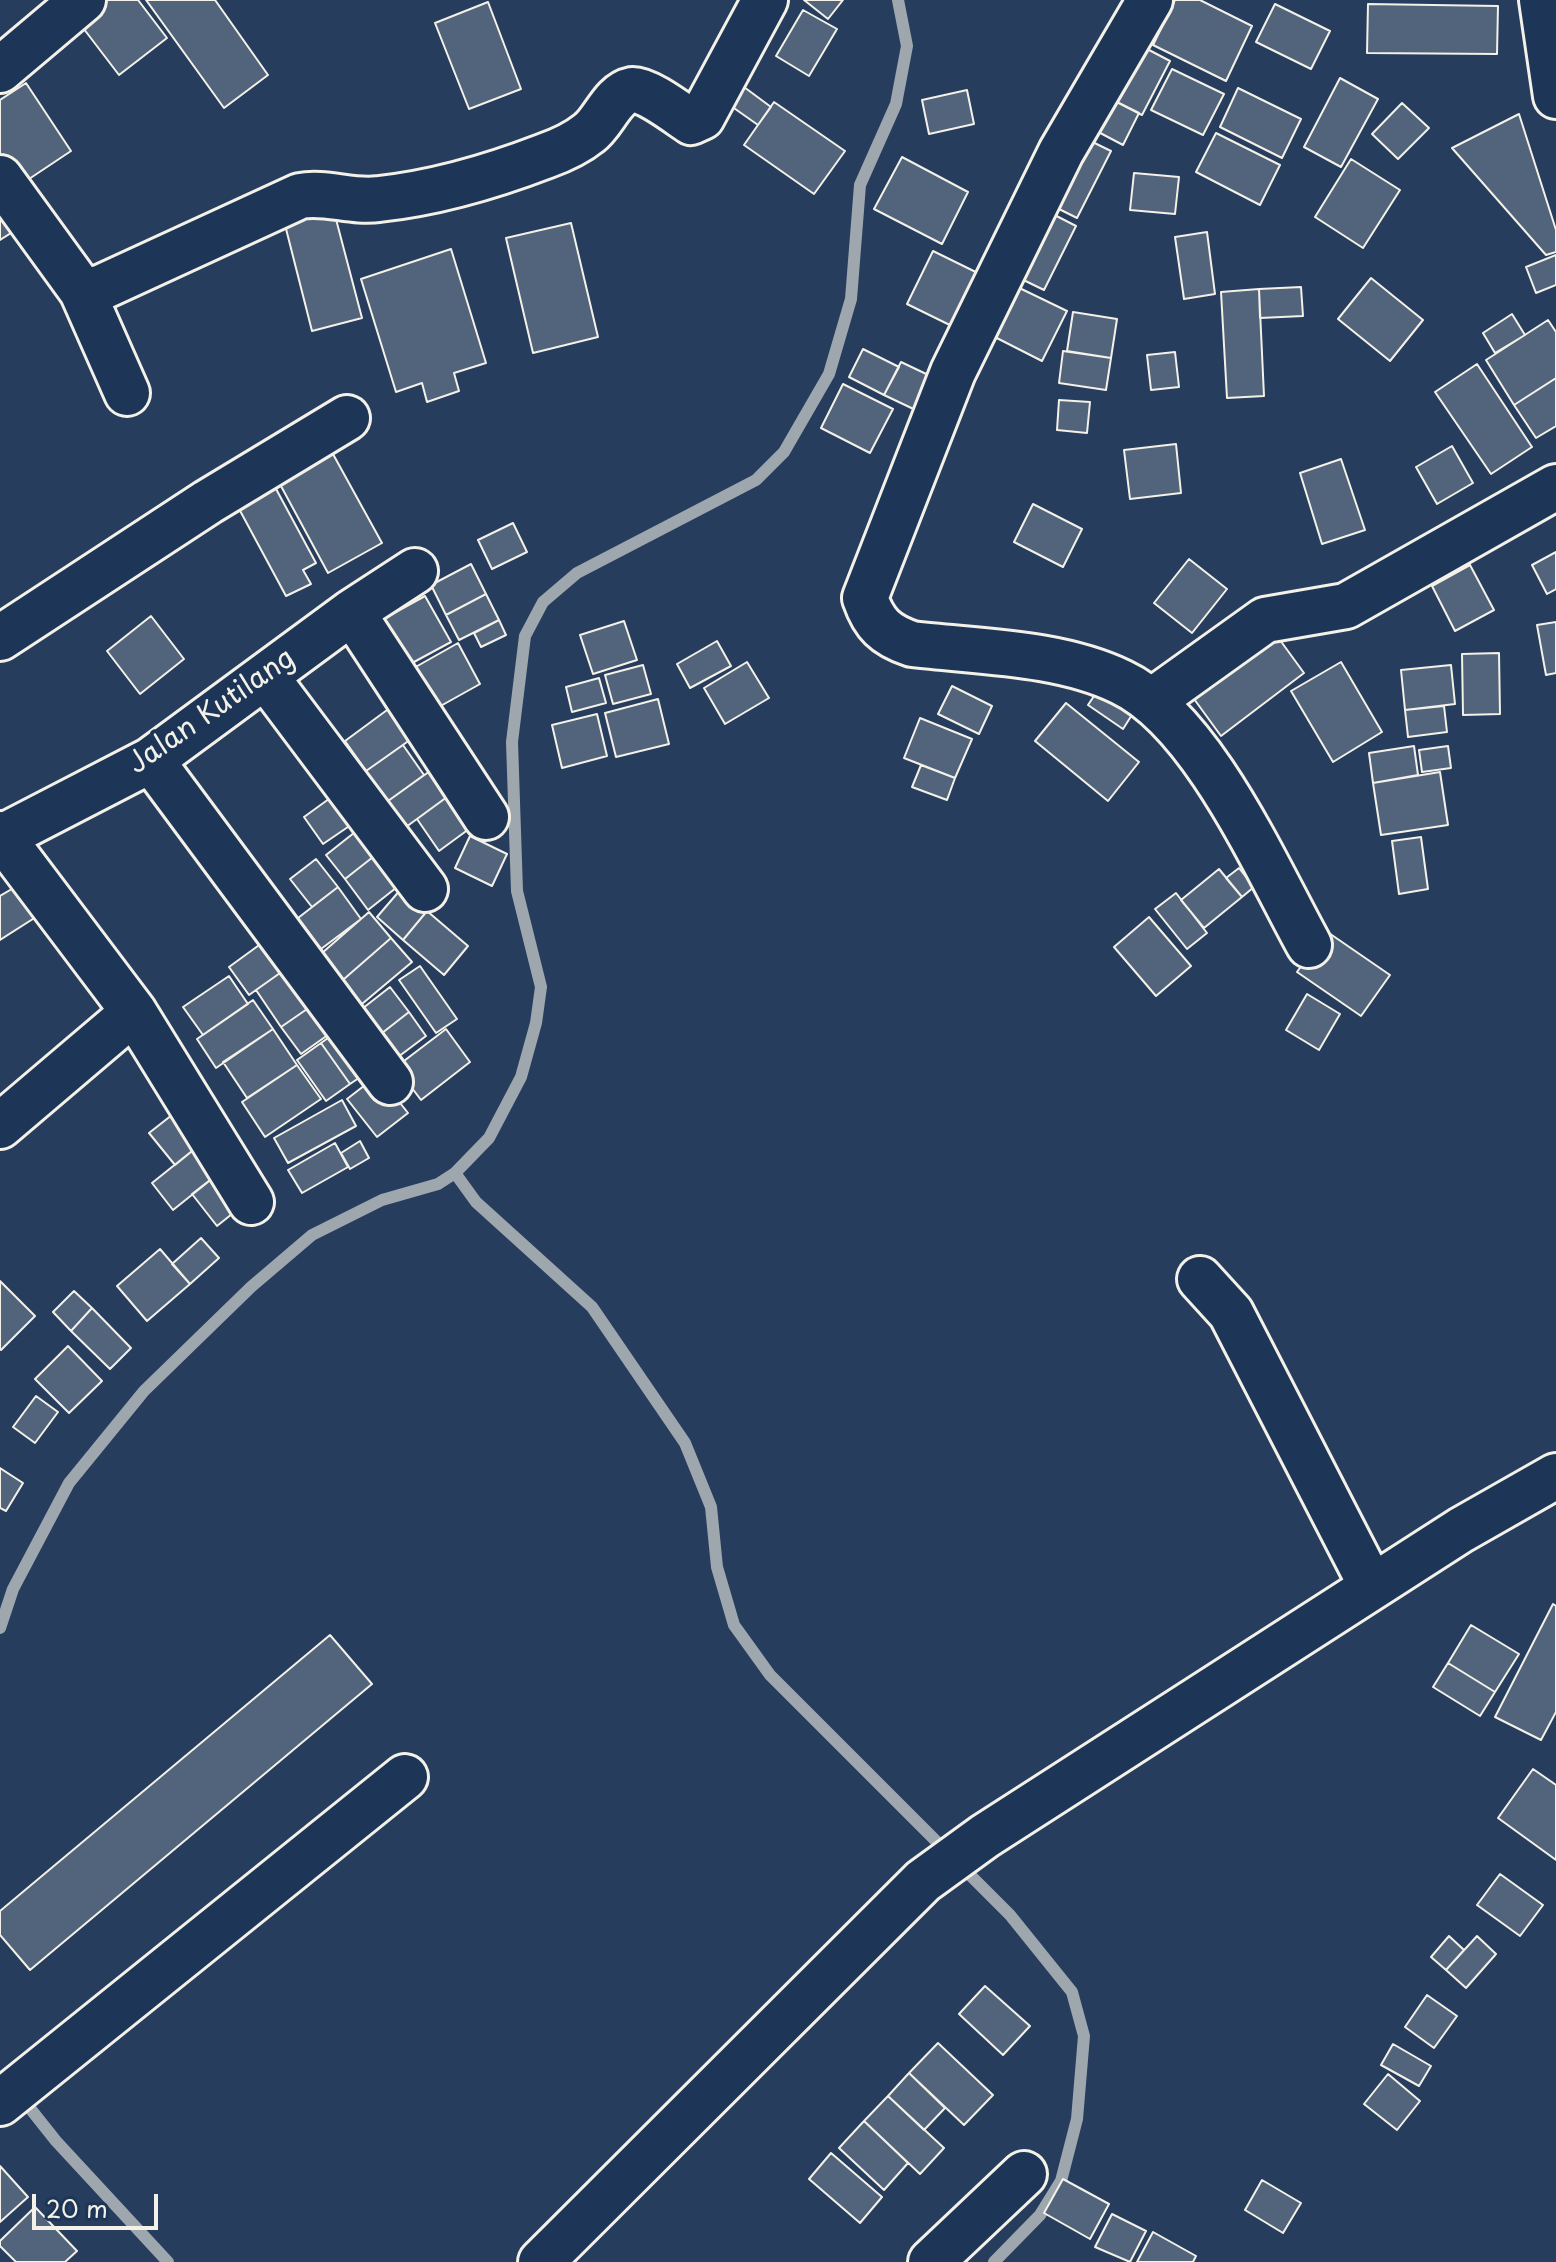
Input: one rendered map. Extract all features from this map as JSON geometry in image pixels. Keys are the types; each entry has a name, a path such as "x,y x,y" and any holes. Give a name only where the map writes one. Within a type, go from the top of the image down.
{"street":[{"path":"0,70 83,0"},
{"path":"82,291 100,288 300,196 316,193 359,201 379,199 476,179 549,155 589,133 621,95 632,90 642,91 691,122 695,121 702,117 765,0"},
{"path":"1150,0 1061,152 953,372 865,598 872,619 890,637 912,644 1055,662 1120,681 1152,701 1182,730 1219,785 1309,945"},
{"path":"1542,0 1556,96"},
{"path":"0,178 82,291 127,393"},
{"path":"0,638 208,502 347,418"},
{"path":"1152,701 1265,620 1346,606 1435,552 1556,487"},
{"name":"Jalan Kutilang","path":"1,836 151,760 352,612 415,571"},
{"path":"352,612 486,817"},
{"path":"266,677 425,889"},
{"path":"151,760 390,1082"},
{"path":"1,836 134,1012 251,1202"},
{"path":"0,1126 134,1012"},
{"path":"1200,1279 1231,1313 1372,1587"},
{"path":"541,2262 923,1881 985,1836 1461,1530 1556,1476"},
{"path":"0,2103 405,1777"},
{"path":"931,2262 1024,2174"}],"building":[{"path":"104,0 138,0 167,38 119,75 77,20"},
{"path":"146,0 215,0 268,75 224,108"},
{"path":"804,0 843,0 828,19"},
{"path":"1175,0 1200,0 1252,26 1226,81 1153,45"},
{"path":"488,2 521,89 469,109 435,23"},
{"path":"1275,4 1330,31 1311,69 1256,42"},
{"path":"1368,4 1498,6 1497,54 1367,53"},
{"path":"803,10 837,29 809,76 776,56"},
{"path":"1130,40 1170,61 1142,115 1103,95"},
{"path":"1172,69 1224,94 1203,135 1151,110"},
{"path":"1340,78 1378,99 1341,167 1304,147"},
{"path":"26,83 71,151 17,187 0,160 0,100"},
{"path":"744,87 771,107 758,125 731,106"},
{"path":"1238,88 1301,119 1282,158 1220,127"},
{"path":"967,90 974,124 929,134 922,100"},
{"path":"1103,95 1139,113 1123,145 1087,126"},
{"path":"774,102 845,151 814,194 744,145"},
{"path":"1402,103 1429,128 1398,159 1372,134"},
{"path":"1519,114 1556,230 1556,252 1546,255 1452,148"},
{"path":"1216,133 1280,165 1260,205 1196,172"},
{"path":"1076,134 1111,151 1077,218 1043,201"},
{"path":"902,157 968,192 942,244 874,209"},
{"path":"1351,159 1400,190 1363,248 1315,217"},
{"path":"1134,173 1179,177 1175,214 1130,210"},
{"path":"0,198 19,228 0,240"},
{"path":"332,204 362,318 312,331 283,217"},
{"path":"1039,207 1076,226 1044,290 1007,272"},
{"path":"571,223 598,337 533,353 506,238"},
{"path":"1207,232 1215,294 1184,299 1175,237"},
{"path":"451,249 486,363 454,373 459,391 427,402 422,383 396,392 361,279"},
{"path":"933,251 990,279 964,332 907,304"},
{"path":"1556,255 1556,285 1536,293 1526,267"},
{"path":"1371,278 1423,320 1390,361 1338,319"},
{"path":"1007,282 1067,311 1042,361 983,331"},
{"path":"1301,287 1303,316 1260,318 1259,289"},
{"path":"1259,289 1264,396 1227,398 1221,292"},
{"path":"1073,312 1117,319 1111,358 1067,351"},
{"path":"1512,314 1525,335 1495,353 1483,333"},
{"path":"1548,320 1556,332 1556,378 1514,405 1486,360"},
{"path":"863,349 899,367 884,395 849,377"},
{"path":"1063,351 1111,358 1106,390 1059,383"},
{"path":"1175,352 1179,387 1151,390 1147,355"},
{"path":"901,362 941,381 924,414 884,395"},
{"path":"1477,364 1532,447 1491,474 1435,392"},
{"path":"1556,378 1556,426 1536,438 1514,405"},
{"path":"843,384 893,409 870,453 821,428"},
{"path":"1059,400 1090,402 1087,433 1057,430"},
{"path":"1176,444 1181,493 1130,499 1124,450"},
{"path":"328,445 382,543 328,573 275,475"},
{"path":"1452,446 1473,483 1437,504 1416,467"},
{"path":"1341,459 1365,530 1322,544 1300,473"},
{"path":"275,487 316,563 303,570 311,584 286,596 238,507"},
{"path":"1033,504 1082,529 1063,567 1014,542"},
{"path":"513,523 527,552 492,569 478,540"},
{"path":"1461,548 1470,565 1432,586 1423,569"},
{"path":"1556,552 1556,589 1547,594 1532,565"},
{"path":"1189,559 1227,589 1192,633 1154,603"},
{"path":"471,564 486,594 446,615 431,585"},
{"path":"1470,565 1494,610 1455,631 1432,586"},
{"path":"486,594 499,620 459,640 446,615"},
{"path":"425,596 451,642 401,669 376,623"},
{"path":"151,616 184,659 140,694 107,651"},
{"path":"499,620 506,635 481,647 474,633"},
{"path":"624,621 637,660 593,674 580,635"},
{"path":"1556,622 1556,673 1546,675 1537,625"},
{"path":"1269,625 1304,673 1221,736 1186,688"},
{"path":"717,641 731,666 690,688 677,664"},
{"path":"458,643 480,684 428,713 405,673"},
{"path":"1499,653 1500,714 1463,715 1462,654"},
{"path":"747,662 769,698 725,724 704,688"},
{"path":"1341,662 1382,732 1333,762 1291,691"},
{"path":"643,665 651,694 613,704 605,675"},
{"path":"1451,665 1455,704 1405,710 1401,670"},
{"path":"599,678 606,703 572,712 566,687"},
{"path":"1102,684 1137,707 1123,729 1088,705"},
{"path":"952,686 992,706 979,734 938,714"},
{"path":"402,699 424,730 366,771 345,741"},
{"path":"658,699 669,744 616,757 605,713"},
{"path":"1066,703 1139,762 1108,801 1035,741"},
{"path":"1444,706 1447,732 1408,737 1405,710"},
{"path":"597,714 607,756 562,768 552,725"},
{"path":"920,718 972,739 955,778 904,758"},
{"path":"403,745 424,775 388,801 366,771"},
{"path":"1414,746 1418,775 1373,783 1369,753"},
{"path":"1448,746 1451,768 1422,772 1419,750"},
{"path":"444,761 462,786 406,827 388,801"},
{"path":"921,765 955,778 947,800 912,787"},
{"path":"1440,772 1448,825 1381,835 1373,783"},
{"path":"462,786 484,818 439,851 417,819"},
{"path":"344,788 364,816 323,844 304,817"},
{"path":"369,821 387,846 345,879 326,855"},
{"path":"470,836 507,854 492,886 455,868"},
{"path":"1421,837 1428,889 1399,894 1392,841"},
{"path":"387,846 411,876 368,910 345,879"},
{"path":"316,859 338,887 312,907 290,879"},
{"path":"1239,868 1254,887 1242,897 1226,878"},
{"path":"1219,869 1242,897 1204,928 1181,900"},
{"path":"17,886 36,917 0,940 0,896"},
{"path":"338,887 361,919 321,949 298,918"},
{"path":"401,889 427,911 403,940 377,917"},
{"path":"1176,893 1207,933 1187,949 1155,909"},
{"path":"427,911 468,946 444,975 403,940"},
{"path":"369,912 391,938 336,986 314,960"},
{"path":"1149,917 1191,966 1156,996 1114,947"},
{"path":"1326,931 1390,975 1361,1016 1297,972"},
{"path":"277,932 297,961 249,995 229,967"},
{"path":"391,938 412,962 356,1009 336,986"},
{"path":"297,961 323,998 281,1027 256,990"},
{"path":"420,966 457,1019 436,1033 399,980"},
{"path":"229,976 248,1004 203,1035 183,1007"},
{"path":"390,987 409,1012 377,1037 358,1012"},
{"path":"1307,994 1340,1014 1319,1050 1286,1030"},
{"path":"323,998 342,1025 301,1054 281,1027"},
{"path":"253,1000 273,1029 216,1068 197,1039"},
{"path":"409,1012 426,1036 394,1060 377,1037"},
{"path":"346,1025 375,1067 350,1084 321,1043"},
{"path":"273,1029 297,1065 247,1098 223,1062"},
{"path":"446,1029 470,1062 421,1100 396,1067"},
{"path":"321,1043 350,1084 326,1101 297,1060"},
{"path":"297,1065 321,1099 265,1137 242,1102"},
{"path":"378,1075 408,1113 377,1137 347,1099"},
{"path":"342,1100 356,1126 288,1163 274,1138"},
{"path":"177,1111 202,1143 175,1165 149,1133"},
{"path":"360,1141 369,1158 350,1169 341,1153"},
{"path":"202,1143 223,1170 173,1210 152,1183"},
{"path":"335,1143 348,1167 302,1193 288,1170"},
{"path":"223,1170 247,1202 217,1226 192,1194"},
{"path":"201,1238 219,1258 190,1284 172,1264"},
{"path":"160,1249 190,1284 147,1321 117,1286"},
{"path":"0,1281 35,1316 1,1350 0,1349"},
{"path":"74,1291 92,1308 71,1331 53,1312"},
{"path":"92,1308 131,1348 110,1369 71,1331"},
{"path":"68,1346 102,1381 69,1413 35,1379"},
{"path":"36,1396 58,1412 35,1443 13,1427"},
{"path":"0,1468 23,1483 6,1511 0,1508"},
{"path":"1553,1604 1556,1606 1556,1712 1541,1740 1495,1717"},
{"path":"1471,1625 1519,1654 1495,1692 1448,1663"},
{"path":"330,1635 372,1684 30,1970 0,1935 0,1911"},
{"path":"1448,1663 1495,1692 1480,1716 1433,1687"},
{"path":"1533,1769 1556,1785 1556,1860 1498,1818"},
{"path":"1500,1874 1543,1905 1520,1936 1477,1905"},
{"path":"1449,1936 1464,1950 1446,1970 1431,1957"},
{"path":"1477,1936 1496,1954 1466,1988 1446,1970"},
{"path":"985,1986 1030,2026 1003,2055 959,2014"},
{"path":"1427,1995 1457,2016 1434,2048 1405,2027"},
{"path":"938,2043 993,2095 964,2125 909,2073"},
{"path":"1393,2044 1431,2066 1419,2086 1381,2065"},
{"path":"909,2073 945,2108 924,2130 888,2096"},
{"path":"1388,2074 1420,2101 1397,2130 1364,2104"},
{"path":"888,2096 944,2148 920,2174 864,2121"},
{"path":"864,2121 908,2163 884,2190 839,2148"},
{"path":"831,2153 882,2197 860,2223 809,2179"},
{"path":"0,2166 28,2197 0,2222"},
{"path":"1063,2179 1109,2204 1090,2239 1044,2213"},
{"path":"1262,2180 1301,2203 1283,2233 1245,2210"},
{"path":"35,2207 77,2251 65,2262 16,2262 0,2246 0,2241"},
{"path":"1112,2214 1146,2231 1130,2262 1095,2247"},
{"path":"1153,2232 1196,2256 1193,2262 1137,2262"}],"waterway":[{"path":"0,1628 13,1589 69,1483 144,1391 251,1287 312,1235 382,1200 438,1184 455,1173 489,1138 521,1077 536,1023 541,987 517,891 512,742 525,636 543,602 577,573 756,480 784,452 829,374 851,299 860,185 896,104 907,46 898,0"},
{"path":"455,1173 476,1202 592,1307 685,1443 711,1507 717,1567 734,1625 770,1675 1010,1915 1072,1992 1084,2036 1077,2119 1061,2181 1040,2215 994,2262"},
{"path":"21,2097 56,2141 168,2262"}]}
